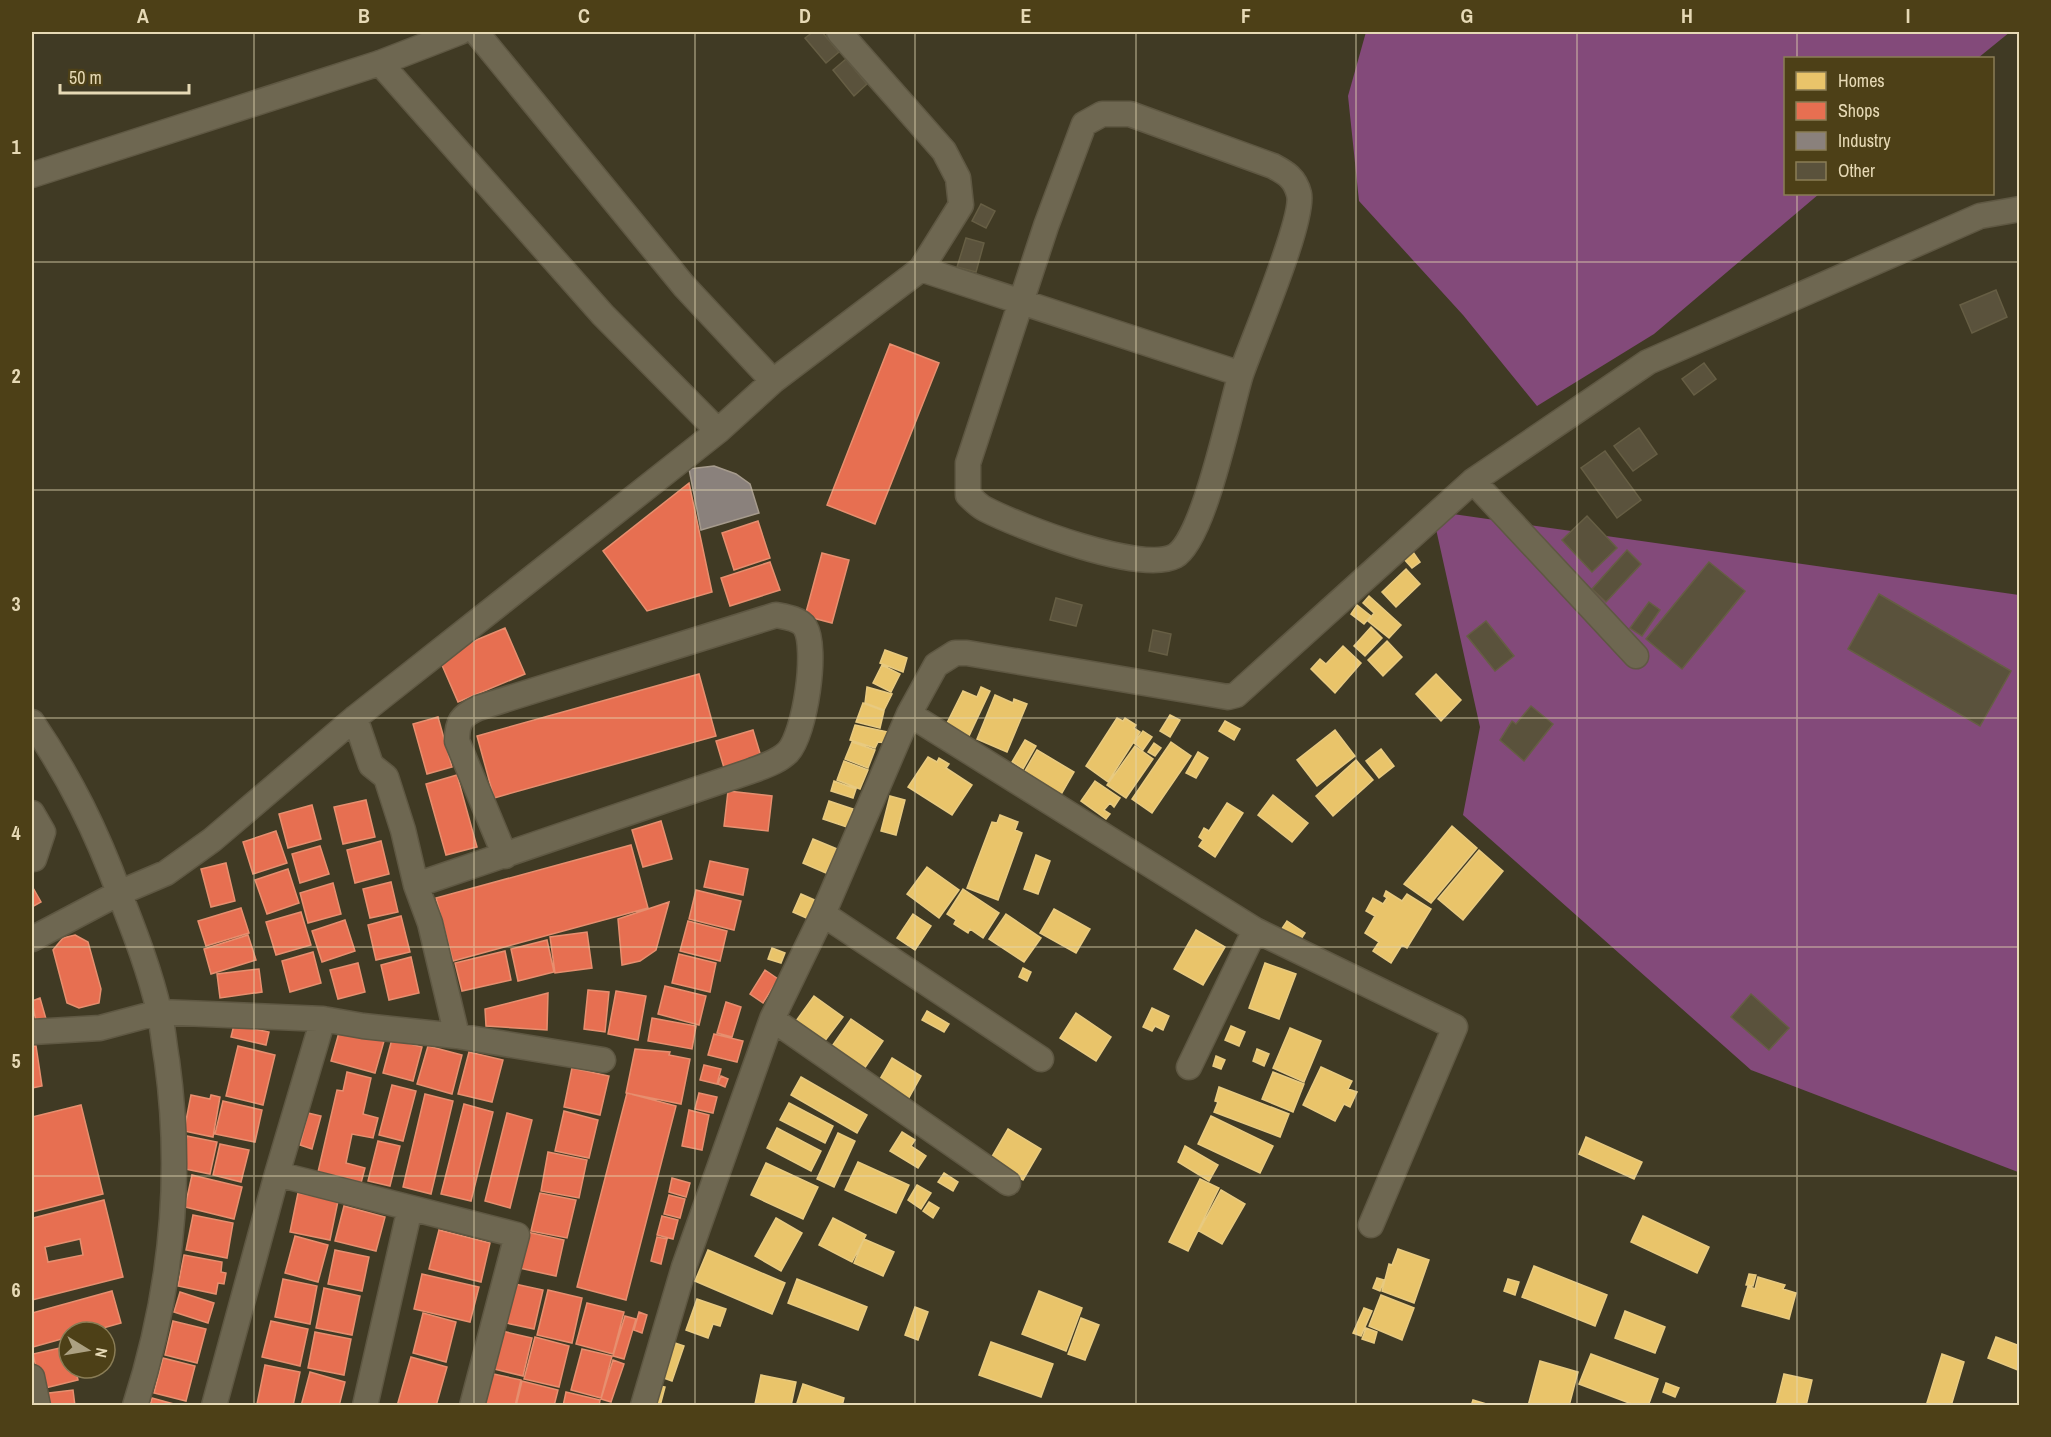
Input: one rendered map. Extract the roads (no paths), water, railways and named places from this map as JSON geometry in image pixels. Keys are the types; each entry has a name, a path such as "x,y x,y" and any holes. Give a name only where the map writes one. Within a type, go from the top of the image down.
{"street":[{"path":"32,175 380,63 460,32"},
{"path":"477,32 684,286 772,381"},
{"path":"32,939 119,893 166,873 212,840 355,718 718,431 772,381 921,269 961,205 958,178 944,151 838,32"},
{"path":"380,63 603,315 718,431"},
{"path":"1102,114 1130,114 1273,166 1290,175 1300,195 1297,222 1241,375 1205,504 1187,543 1176,555 1154,561 1120,558 1011,521 983,508 968,495 968,463 984,407 1022,305 1046,226 1084,124 1102,114"},
{"path":"643,1406 684,1267 772,1020 823,914 909,714 936,665 955,653 967,653 1228,698 1236,695 1473,481 1648,362 1980,216 2019,209"},
{"path":"921,269 1022,305 1241,375"},
{"path":"1473,481 1636,656"},
{"path":"416,885 505,856 774,762 789,751 802,726 811,644 805,626 792,618 776,615 478,708 462,715 457,725 457,741 505,856"},
{"path":"909,714 1255,930 1455,1028 1371,1225"},
{"path":"355,718 371,765 386,777 403,830 416,885 430,923 457,1036"},
{"path":"32,722 71,784 103,847 160,1012 175,1116 175,1184 170,1245 157,1330 135,1406"},
{"path":"32,813 43,832 34,859"},
{"path":"823,914 1041,1059"},
{"path":"1189,1067 1255,930"},
{"path":"32,1032 100,1028 160,1012 323,1018 363,1026 457,1036 603,1060"},
{"path":"214,1406 277,1174 323,1018"},
{"path":"772,1020 1008,1183"},
{"path":"277,1174 517,1235 472,1406"},
{"path":"365,1406 410,1208"},
{"path":"32,1377 38,1406"}]}
